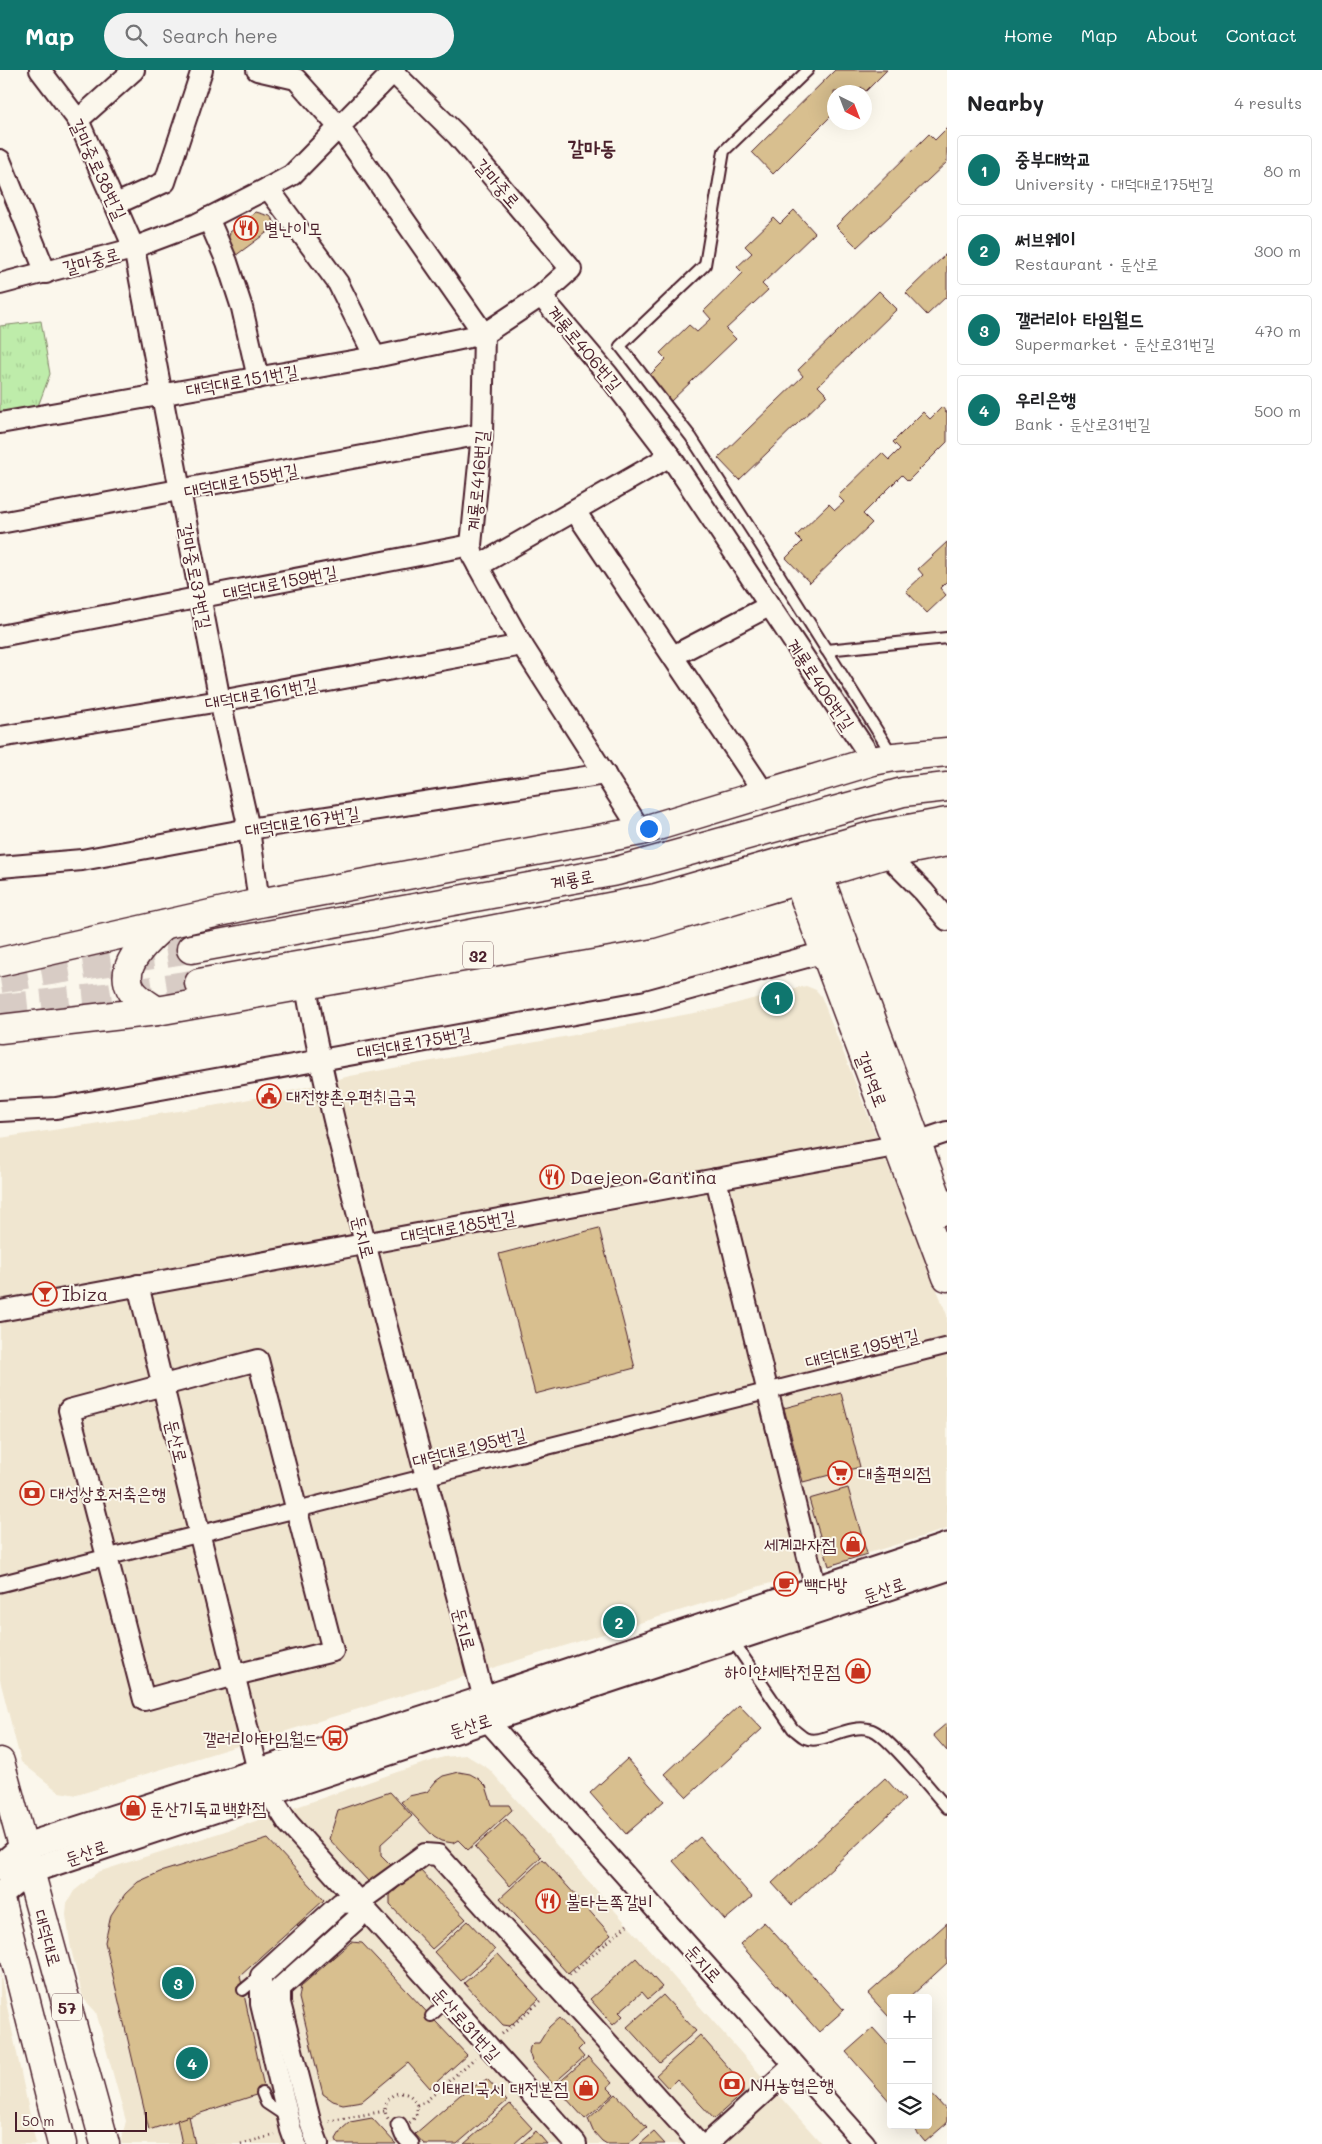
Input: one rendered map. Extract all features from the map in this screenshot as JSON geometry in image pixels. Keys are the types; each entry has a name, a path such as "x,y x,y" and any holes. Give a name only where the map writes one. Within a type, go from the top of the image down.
{"main road":[{"path":"0,961 36,955 259,903 642,831 883,759 947,752"},
{"name":"계룡로","path":"191,949 617,871 903,792 947,786"},
{"name":"계룡로","path":"199,983 372,953 656,898 874,835 947,822"},
{"name":"32","path":"0,1029 158,1011 651,924 886,854 947,842"},
{"name":"갈마역로","path":"808,877 825,952 907,1144 947,1224"},
{"name":"갈마역로","path":"808,877 907,1144 947,1278"},
{"path":"158,1011 132,990 128,976 135,954 164,925"},
{"name":"대덕대로","path":"0,1762 105,2144"},
{"name":"대덕대로","path":"0,1899 62,2144"}],"street":[{"name":"갈마중로38번길","path":"40,70 78,120 134,248"},
{"path":"78,120 134,70"},
{"path":"116,204 165,182 202,70"},
{"path":"257,70 296,79 340,128 484,334"},
{"name":"갈마중로","path":"0,284 134,248 208,218 292,175 340,128 387,73 457,135 571,269 541,296"},
{"path":"0,160 46,273"},
{"path":"268,188 338,283 375,357"},
{"path":"208,218 227,262 242,308 258,378"},
{"name":"갈마중로37번길","path":"134,248 220,701 249,829 259,903"},
{"name":"계룡로406번길","path":"484,334 541,296 608,375 670,456 769,606 883,759"},
{"name":"대덕대로151번길","path":"0,423 375,357 484,334"},
{"name":"계룡로416번길","path":"484,334 482,434 471,545 473,557 522,644 642,831"},
{"name":"대덕대로155번길","path":"0,523 482,434"},
{"path":"478,566 670,456"},
{"path":"575,512 765,794"},
{"name":"대덕대로159번길","path":"0,636 471,545"},
{"path":"673,656 769,606"},
{"name":"대덕대로161번길","path":"0,737 220,701 522,644"},
{"name":"대덕대로167번길","path":"0,867 82,860 249,829 605,774"},
{"path":"886,854 924,892 947,920"},
{"path":"924,892 947,897"},
{"name":"대덕대로175번길","path":"0,1111 56,1108 646,1001 825,952"},
{"name":"둔지로","path":"306,986 320,1059 485,1709 865,2144"},
{"name":"대덕대로185번길","path":"0,1311 907,1144 947,1132"},
{"path":"716,1179 816,1590"},
{"name":"둔산로","path":"138,1285 234,1675 263,1781"},
{"name":"대덕대로195번길","path":"0,1584 947,1346"},
{"path":"258,1360 296,1509 332,1651 144,1700 69,1410 258,1360"},
{"name":"둔산로","path":"729,1630 816,1590 947,1546"},
{"name":"둔산로","path":"0,1867 729,1630 947,1568"},
{"name":"둔산로31번길","path":"263,1781 288,1823 576,2144"},
{"path":"296,2144 283,2126 261,2004 261,1976 342,1903 359,1902 425,1854 438,1855 699,2144"},
{"name":"둔산로","path":"0,1894 26,1859"},
{"path":"318,2144 310,2125 280,2003 280,1988 358,1918 359,1902"},
{"path":"706,2144 794,2065"},
{"path":"399,2125 403,2135 411,2144"}],"lane":[{"path":"808,70 724,151 705,265 620,346 690,437 754,532 826,650 883,759"},
{"path":"826,650 947,638"},
{"path":"729,1630 793,1729 806,1739 821,1739 854,1728 874,1730 890,1744 947,1808"},
{"path":"243,1990 261,1976"},
{"path":"430,2016 447,2002"},
{"path":"262,2093 266,2103 283,2126"}],"path":[{"path":"417,2105 425,2102 477,2056"},
{"path":"322,2122 385,2111"},
{"path":"241,2144 283,2126"}],"shaded area":[{"path":"806,986 816,990 821,996 947,1315 947,1529 77,1795 59,1792 21,1762 0,1680 0,1138 225,1104 295,1090 350,1076 716,1009 784,990"},
{"path":"466,1755 489,1769 822,2144 122,2144 121,2140 126,2121 96,2012 83,1998 71,1949 66,1915 67,1903 74,1891 98,1872 247,1824 403,1770 444,1757"},
{"path":"0,1973 36,2144 0,2144"}],"green space":[{"path":"41,321 50,374 34,417 0,420 0,326"}],"building":[{"path":"835,70 887,70 872,85 827,85 827,120 773,174 752,152"},
{"path":"947,128 947,162 857,247 836,226 929,134 935,140"},
{"path":"794,210 815,233 762,284 768,290 726,329 736,339 671,401 648,377 666,359 660,353 689,325 697,332 711,319 704,311 743,273 737,267 752,253 745,246 774,218 780,224"},
{"path":"256,212 270,216 277,225 235,256 227,245 230,232"},
{"path":"947,253 947,296 927,315 906,293"},
{"path":"879,291 897,309 818,386 827,395 739,480 718,458 803,376 798,370"},
{"path":"942,407 947,413 947,442 908,481 902,475 863,514 872,523 810,583 786,558 802,542 796,536 829,504 835,510 844,502 838,496 882,453 889,460 900,449 893,442 923,412 930,419"},
{"path":"947,542 947,581 940,588 946,595 927,613 906,591 923,575 918,569"},
{"path":"599,1228 635,1368 535,1394 499,1254"},
{"path":"841,1393 860,1467 803,1482 784,1408"},
{"path":"848,1488 867,1554 829,1566 809,1499"},
{"path":"739,1705 762,1729 687,1797 665,1774"},
{"path":"947,1723 947,1751 933,1735"},
{"path":"627,1759 664,1801 626,1834 590,1793"},
{"path":"459,1772 470,1774 486,1786 492,1805 509,1805 512,1810 468,1850 458,1840 453,1843 441,1841 434,1837 401,1802 409,1796 427,1792 443,1776"},
{"path":"885,1778 905,1800 792,1905 772,1883"},
{"path":"390,1792 412,1816 381,1844 381,1855 395,1869 380,1882 368,1881 329,1839 338,1810"},
{"path":"506,1819 541,1857 510,1886 475,1847"},
{"path":"700,1837 752,1897 725,1920 673,1861"},
{"path":"268,1839 324,1900 240,1976 265,2092 149,2130 105,1942 111,1915 125,1894 138,1882 160,1872"},
{"path":"543,1859 611,1935 568,1974 500,1898"},
{"path":"419,1869 466,1919 432,1949 390,1905 390,1895"},
{"path":"305,1918 337,1954 330,1960 297,1925"},
{"path":"468,1921 495,1950 461,1981 434,1952"},
{"path":"764,1922 844,2010 819,2032 740,1944"},
{"path":"947,1923 947,1963 913,1994 887,1994 887,2015 868,1994"},
{"path":"351,1942 362,1943 467,2055 430,2088 408,2063 362,2101 343,2104 333,2101 323,2094 299,1998 301,1986"},
{"path":"498,1954 539,1999 510,2026 503,2025 464,1983"},
{"path":"636,1958 662,1987 648,1999 642,1992 619,2012 623,2016 613,2025 590,1999"},
{"path":"663,1995 696,2031 660,2063 627,2027"},
{"path":"559,2018 583,2045 578,2050 584,2057 553,2084 532,2061 529,2052 530,2047 534,2043 539,2043 549,2027"},
{"path":"873,2028 887,2044 887,2098 846,2052"},
{"path":"700,2035 743,2084 743,2093 714,2119 677,2079 668,2088 656,2075"},
{"path":"588,2057 612,2083 607,2087 614,2094 585,2119 555,2086"},
{"path":"487,2079 507,2101 457,2144 424,2144 415,2134 460,2095"},
{"path":"616,2094 647,2127 628,2144 607,2144 602,2141 593,2131 588,2119"},
{"path":"932,2094 947,2111 947,2123 925,2142 914,2129 932,2129"},
{"path":"510,2104 532,2128 514,2144 464,2144"},
{"path":"189,2116 195,2144 182,2144 177,2120"},
{"path":"372,2118 396,2144 338,2144 336,2139 342,2129 350,2122"},
{"path":"536,2131 547,2144 521,2144"},
{"path":"654,2132 665,2144 640,2144"}],"tunnel":[{"path":"0,979 191,949"},
{"path":"0,1008 105,997 199,983"}],"place":[{"name":"별난이모","path":"246,228"},
{"name":"중부대학교","path":"777,998"},
{"name":"대전향촌우편취급국","path":"269,1096"},
{"name":"Daejeon Cantina","path":"552,1177"},
{"name":"Ibiza","path":"45,1294"},
{"name":"대출편의점","path":"840,1473"},
{"name":"대성상호저축은행","path":"32,1493"},
{"name":"세계과자점","path":"853,1544"},
{"name":"빽다방","path":"786,1584"},
{"name":"써브웨이","path":"619,1622"},
{"name":"하이얀세탁전문점","path":"858,1671"},
{"name":"갤러리아타임월드","path":"335,1738"},
{"name":"둔산기독교백화점","path":"133,1808"},
{"name":"불타는쪽갈비","path":"548,1901"},
{"name":"갤러리아 타임월드","path":"178,1983"},
{"name":"우리은행","path":"192,2063"},
{"name":"NH농협은행","path":"732,2084"},
{"name":"이태리국시 대전본점","path":"586,2088"}],"district":[{"name":"갈마동","path":"592,147"}]}
